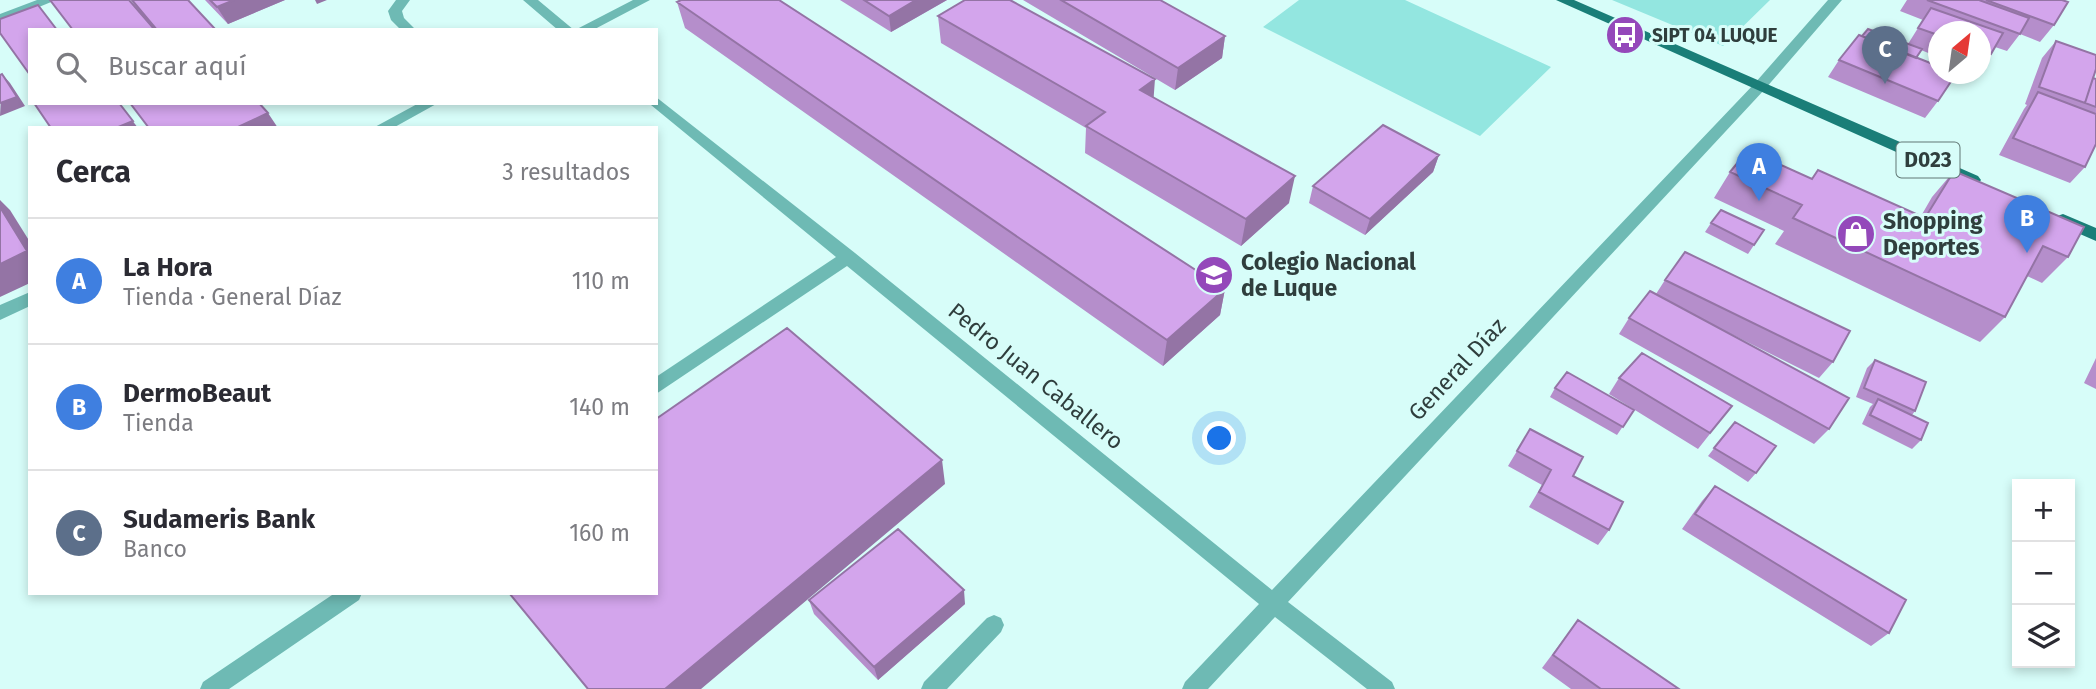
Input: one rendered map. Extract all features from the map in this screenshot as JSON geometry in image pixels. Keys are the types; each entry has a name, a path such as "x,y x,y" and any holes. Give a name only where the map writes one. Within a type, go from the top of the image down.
{"main road":[{"name":"D023","path":"1563,0 1984,185"},
{"path":"2046,213 2096,235"}],"street":[{"path":"0,19 49,0"},
{"path":"403,0 395,11 398,20 407,28"},
{"path":"530,0 565,28"},
{"path":"586,28 643,0"},
{"name":"General Díaz","path":"1193,689 1760,86 1835,0"},
{"name":"Pedro Juan Caballero","path":"658,104 1273,603 1384,689"},
{"path":"384,126 427,105"},
{"path":"658,386 849,257"},
{"path":"0,313 28,299"},
{"path":"211,689 349,595"},
{"path":"932,689 994,625"}],"shaded area":[{"path":"1299,0 1405,0 1551,67 1480,136 1263,27"},
{"path":"1612,0 1770,0 1723,46"}],"building":[{"path":"50,0 129,0 153,28 71,28"},
{"path":"132,0 188,0 214,28 155,28"},
{"path":"210,0 234,0 217,7"},
{"path":"779,0 1225,289 1167,340 677,2"},
{"path":"864,0 916,0 889,16"},
{"path":"965,0 1010,0 1155,79 1140,90 1295,176 1246,219 1086,126 1105,112 938,16"},
{"path":"1061,0 1160,0 1225,36 1178,68"},
{"path":"1927,0 1979,0 2029,18 2020,34 1991,23 1991,21"},
{"path":"1986,0 2062,0 2068,2 2054,25"},
{"path":"38,5 55,28 28,28 28,72 0,33 0,19"},
{"path":"1931,8 1968,21 1928,21 1928,32 1918,28"},
{"path":"1868,29 1922,49 1916,58 1862,36"},
{"path":"1991,29 2003,33 1991,54"},
{"path":"1859,35 1928,62 1928,84 1949,84 1938,101 1839,60"},
{"path":"2056,41 2096,55 2096,69 2085,103 2039,87"},
{"path":"2,74 17,97 0,103 0,75"},
{"path":"2093,78 2096,79 2096,107 2085,103"},
{"path":"2038,92 2096,114 2096,144 2085,167 2013,138"},
{"path":"35,105 121,105 133,121 121,126 50,126"},
{"path":"132,105 261,105 268,113 240,126 147,126"},
{"path":"1383,125 1439,155 1370,219 1313,186"},
{"path":"1748,150 1812,179 1818,170 1925,218 1954,171 2084,227 2068,257 2043,246 2005,317 1793,218 1802,205 1730,172"},
{"path":"0,207 27,251 0,264"},
{"path":"1721,210 1764,230 1754,245 1711,223"},
{"path":"1685,252 1850,331 1833,362 1665,280"},
{"path":"1650,291 1849,398 1829,429 1629,318"},
{"path":"787,328 942,460 665,689 588,689 511,595 658,595 658,418"},
{"path":"1642,353 1732,406 1710,433 1619,378"},
{"path":"1875,360 1926,382 1915,411 1864,388"},
{"path":"1567,372 1634,410 1623,427 1555,388"},
{"path":"1878,399 1928,423 1921,440 1870,415"},
{"path":"1735,422 1776,446 1756,473 1714,448"},
{"path":"1530,429 1583,457 1573,476 1623,502 1609,530 1539,492 1551,470 1517,451"},
{"path":"1715,486 1906,600 1889,633 1695,514"},
{"path":"898,529 964,590 874,667 809,600"},
{"path":"1578,620 1679,689 1601,689 1553,655"}],"place":[{"name":"SIPT 04 LUQUE","path":"1625,35"},
{"name":"Sudameris Bank","path":"1885,84"},
{"name":"La Hora","path":"1759,201"},
{"name":"Shopping Deportes","path":"1856,234"},
{"name":"DermoBeaut","path":"2027,253"},
{"name":"Colegio Nacional de Luque","path":"1214,275"}]}
